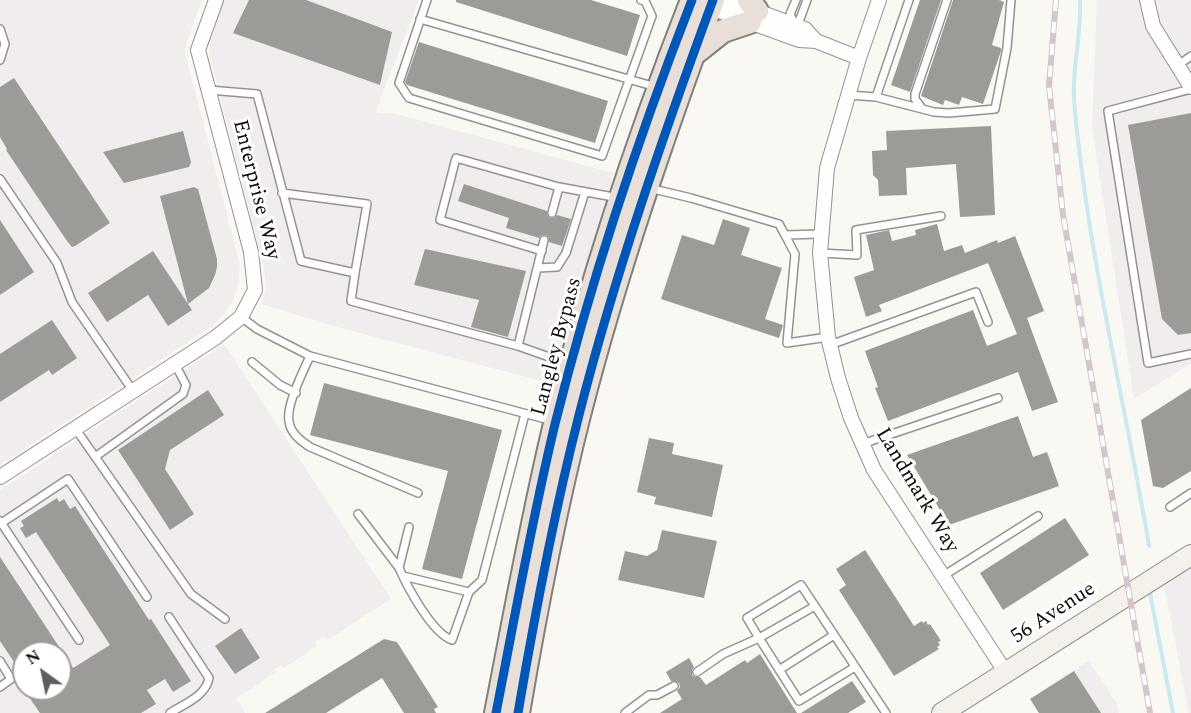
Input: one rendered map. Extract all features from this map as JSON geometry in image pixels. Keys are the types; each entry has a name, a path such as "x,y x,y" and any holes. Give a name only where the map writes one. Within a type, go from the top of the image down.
{"highway":[{"name":"Langley Bypass","path":"518,713 544,574 579,414 646,188 693,55 707,2"},
{"name":"Langley Bypass","path":"496,713 518,592 556,422 603,253 658,88 707,2"},
{"path":"693,55 752,11"}],"main road":[{"name":"56 Avenue","path":"942,713 1191,555"}],"street":[{"name":"Enterprise Way","path":"0,477 215,338 241,317 255,290 251,252 198,50 216,0"},
{"name":"Landmark Way","path":"879,0 859,58 827,168 820,253 829,341 851,418 874,470 1006,673"},
{"path":"1147,0 1153,26 1191,88"},
{"path":"707,2 752,11 795,25 805,29 816,41"},
{"path":"752,11 799,40 816,41 859,58"}],"lane":[{"path":"427,0 399,83 409,98 602,156 652,16 645,1 641,0"},
{"path":"796,0 790,14 795,25 800,19 807,0"},
{"path":"876,97 909,0"},
{"path":"921,108 915,99 915,94 947,0"},
{"path":"848,95 876,97 949,113 995,110 1007,48 1011,0"},
{"path":"420,19 658,88"},
{"path":"0,29 5,44 0,60"},
{"path":"1177,66 1191,56"},
{"path":"1191,88 1108,111 1148,363 1191,354"},
{"path":"209,90 257,94 301,261 356,273"},
{"path":"542,251 440,220 456,158 559,187 621,198"},
{"path":"0,179 57,263 72,302 133,391"},
{"path":"552,213 559,187"},
{"path":"646,188 691,198 779,224 795,254 787,343 829,341 976,292 988,322"},
{"path":"282,192 367,204 351,301 518,346 571,365"},
{"path":"538,268 557,267 566,253 585,192"},
{"path":"820,253 857,255 856,230 941,216"},
{"path":"785,235 820,234"},
{"path":"518,346 544,240"},
{"path":"241,317 267,335 310,356 556,422"},
{"path":"310,356 289,409 288,423 296,436 310,447 418,493"},
{"path":"252,362 280,385 296,393"},
{"path":"95,457 183,394 186,385 175,364"},
{"path":"862,444 998,398"},
{"path":"358,514 399,568 413,596 443,637 452,640 469,592 482,580 525,414"},
{"path":"75,428 191,594 225,619"},
{"path":"79,640 0,523 68,479 147,597"},
{"path":"1170,507 1191,493"},
{"path":"943,576 1038,516"},
{"path":"399,568 409,527"},
{"path":"403,576 469,592"},
{"path":"855,667 799,701 747,618 801,585 886,713"},
{"path":"697,672 723,654 759,638 814,606"},
{"path":"169,617 209,678 208,687 170,713"},
{"path":"779,670 834,635"},
{"path":"0,661 11,679 0,687"},
{"path":"625,713 649,695 657,695 674,686"}],"shaded area":[{"path":"0,0 202,0 185,53 240,265 238,285 233,301 223,316 211,327 0,465"},
{"path":"224,0 419,0 375,112 396,114 613,173 606,211 566,338 545,382 330,325 262,304 266,286 264,269 209,52 211,38"},
{"path":"1097,0 1191,0 1191,363 1134,399 1092,127"},
{"path":"224,344 391,599 327,640 324,636 315,642 317,646 284,668 281,665 274,669 276,672 236,698 245,713 0,713 0,490"},
{"path":"1191,567 1191,713 1189,713 1164,584"},
{"path":"1089,661 1117,704 1119,713 1039,713 1030,699"}],"building":[{"path":"249,0 306,0 392,32 380,85 233,33"},
{"path":"456,0 591,0 640,15 627,56 456,2"},
{"path":"920,0 941,0 910,92 891,85"},
{"path":"953,0 999,0 1004,2 992,45 1001,48 1001,51 983,104 962,97 959,105 945,100 943,105 921,96"},
{"path":"419,42 608,101 595,143 407,85 405,82"},
{"path":"14,78 110,223 75,246 72,247 67,241 6,150 0,137 0,87"},
{"path":"1191,113 1191,333 1178,335 1162,319 1128,125"},
{"path":"991,126 995,215 960,217 956,164 906,168 907,195 879,196 878,180 873,175 872,151 887,150 886,131"},
{"path":"183,131 191,162 189,167 124,183 103,152"},
{"path":"464,184 547,211 550,218 557,215 571,219 562,246 549,242 546,235 539,238 506,228 509,218 458,201"},
{"path":"194,187 198,189 217,259 217,267 209,288 188,304 160,196"},
{"path":"723,219 750,228 741,255 782,268 765,319 783,325 779,338 661,299 682,235 714,245"},
{"path":"0,220 34,272 0,295"},
{"path":"937,224 944,251 962,245 965,253 997,240 998,243 1015,236 1044,311 1027,318 1058,402 1032,411 1018,372 888,421 875,388 878,387 865,351 973,310 987,346 1017,334 988,263 879,305 882,311 866,317 854,277 874,270 866,235 889,230 892,241 916,235 915,230"},
{"path":"425,249 526,271 508,337 471,327 479,300 414,285"},
{"path":"153,251 192,310 168,326 148,295 107,322 88,293"},
{"path":"52,320 77,358 52,375 49,370 0,402 0,354"},
{"path":"324,383 502,430 462,579 422,569 448,471 310,435"},
{"path":"1191,388 1191,471 1163,488 1153,486 1141,420"},
{"path":"208,390 224,415 170,450 165,469 194,514 170,530 118,450"},
{"path":"1018,416 1033,457 1047,452 1059,486 949,525 907,455"},
{"path":"649,438 674,443 672,454 723,465 712,517 654,504 656,497 637,492"},
{"path":"57,498 59,502 64,499 70,509 75,506 191,681 173,692 165,679 147,690 156,704 141,713 40,713 32,701 72,701 72,666 73,668 110,645 36,532 26,538 20,528 24,526 21,521"},
{"path":"1065,518 1089,555 1003,610 980,573"},
{"path":"662,530 717,541 704,598 618,580 625,551 647,556 657,550"},
{"path":"865,550 914,626 926,621 941,641 938,642 939,649 894,676 839,590 846,585 836,569"},
{"path":"0,557 55,641 12,641 12,659 0,641"},
{"path":"241,628 260,658 235,674 215,646"},
{"path":"384,639 397,642 438,707 434,709 436,713 404,713 382,678 326,713 265,713"},
{"path":"760,654 797,713 660,713 682,699 677,691 680,687 679,683 671,681 666,672 689,658 694,667 692,675 700,677 706,685 745,660 747,663"},
{"path":"1074,671 1101,713 1039,713 1030,699"},
{"path":"852,681 866,702 848,713 801,713"}],"waterway":[{"path":"1080,0 1080,25 1074,75 1074,100 1080,156 1097,268 1149,546"},
{"path":"1150,593 1173,713"}],"railway":[{"path":"1056,0 1049,86 1063,215 1150,713"}],"cycle path":[{"path":"496,713 539,496 569,370 617,210 692,0"},
{"path":"518,713 553,526 593,362 641,206 713,0"}]}
